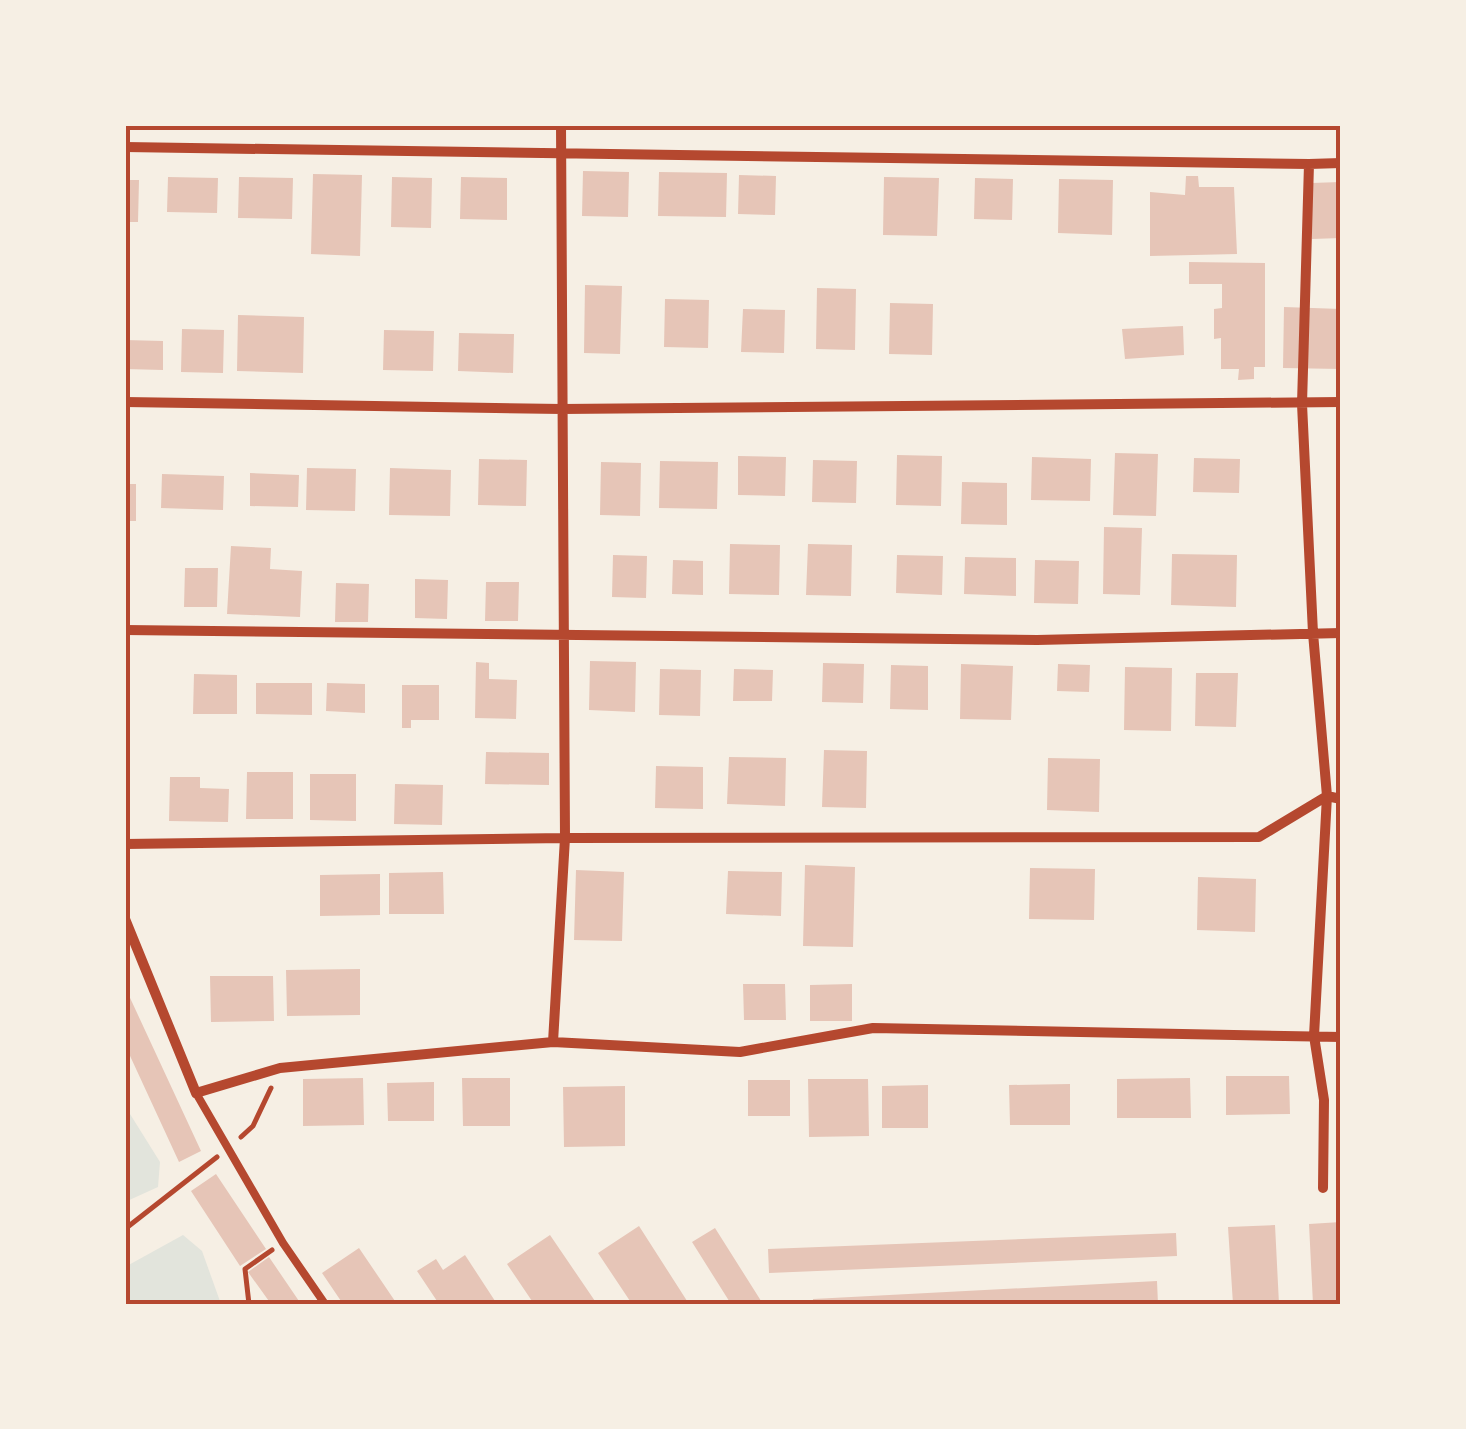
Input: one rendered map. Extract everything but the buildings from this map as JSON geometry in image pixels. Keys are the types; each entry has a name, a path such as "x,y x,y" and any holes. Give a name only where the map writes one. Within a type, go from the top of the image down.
{"street":[{"path":"552,1042 565,838 561,125"},
{"path":"125,147 1341,163"},
{"path":"1308,164 1302,404 1313,634 1328,796 1314,1036 1324,1100 1323,1188"},
{"path":"125,402 562,409 1341,402"},
{"path":"125,630 1036,640 1341,633"},
{"path":"125,844 565,838 1258,837 1328,796 1341,799"},
{"path":"125,919 196,1093 280,1068 552,1042 740,1052 873,1028 1341,1037"}],"lane":[{"path":"196,1093 283,1243 325,1304"}],"path":[{"path":"249,1304 245,1269 283,1243"}],"shaded area":[{"path":"125,1106 160,1162 158,1187 125,1202"},
{"path":"183,1235 202,1251 221,1304 125,1304 125,1267"}]}
